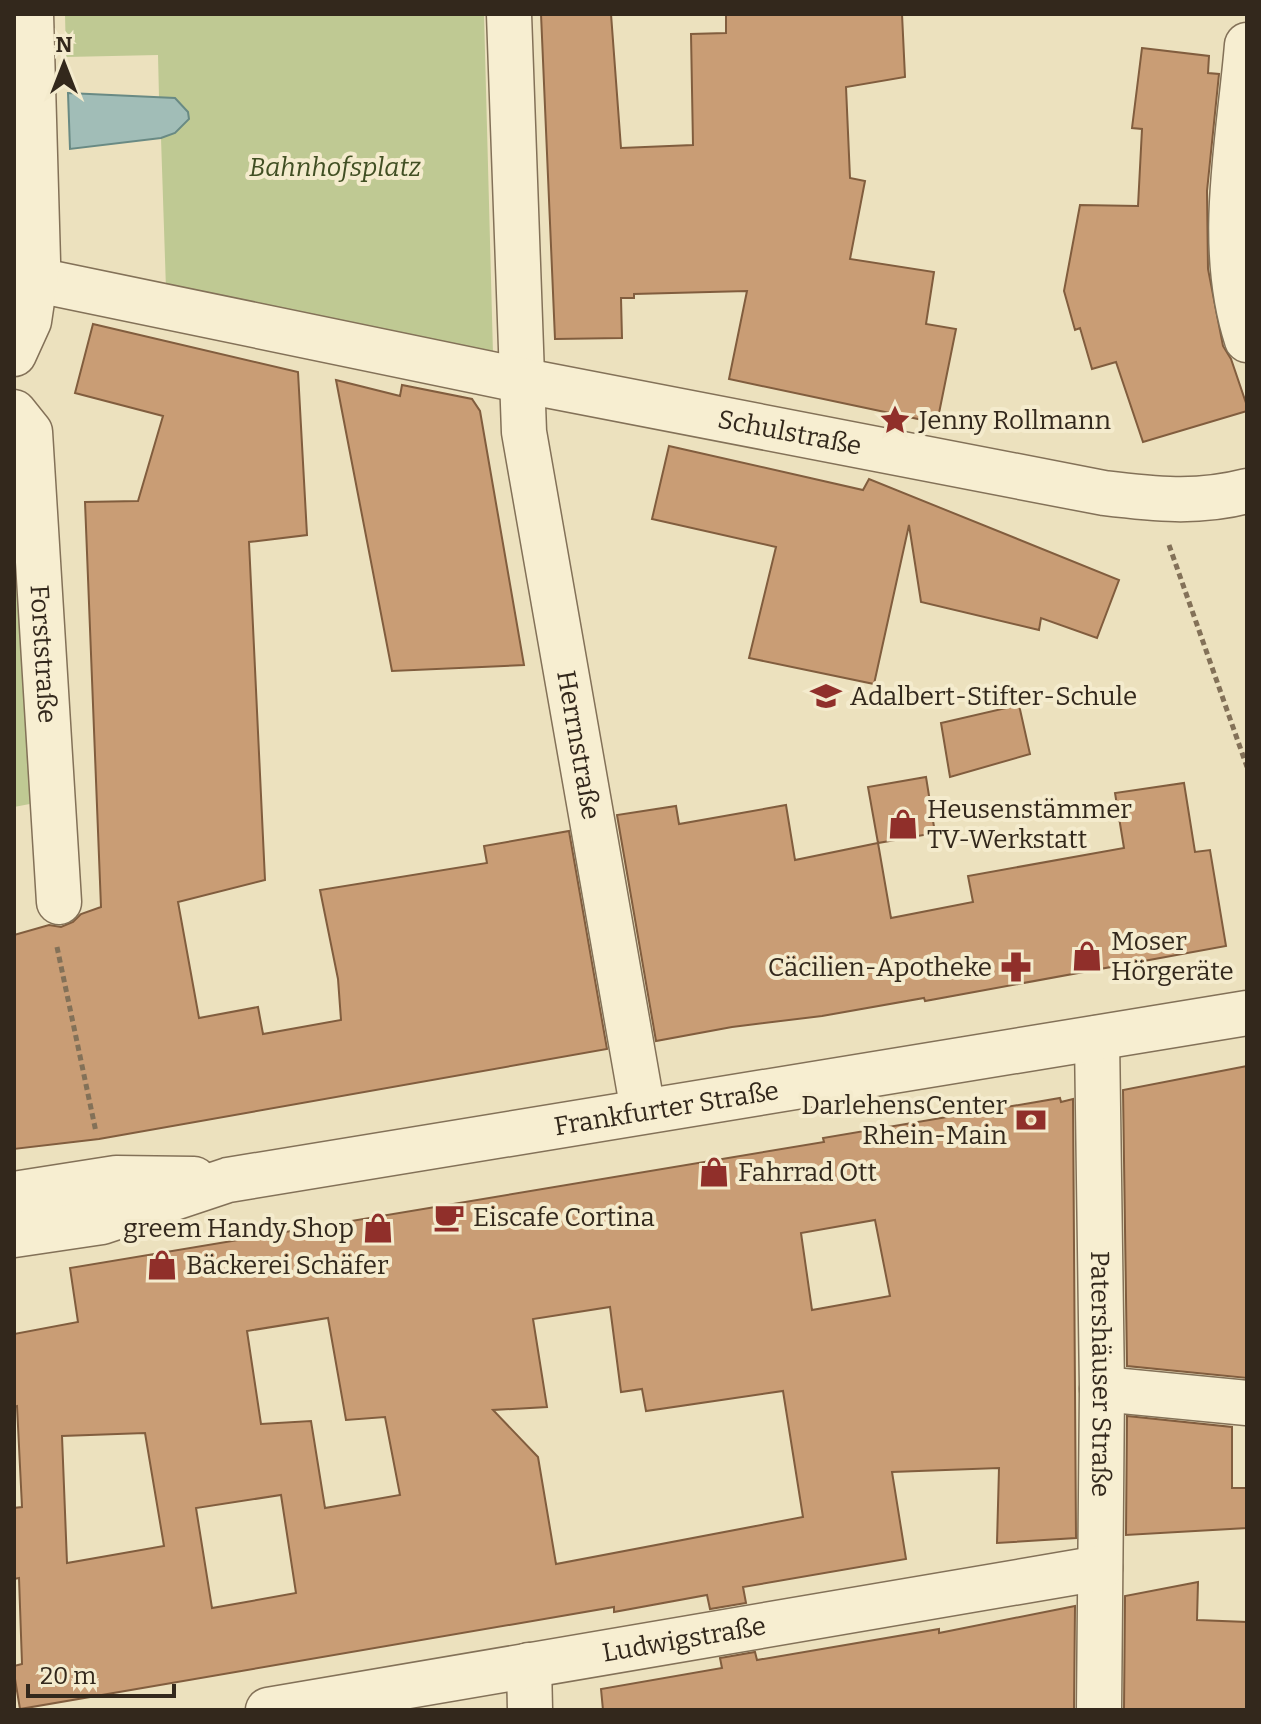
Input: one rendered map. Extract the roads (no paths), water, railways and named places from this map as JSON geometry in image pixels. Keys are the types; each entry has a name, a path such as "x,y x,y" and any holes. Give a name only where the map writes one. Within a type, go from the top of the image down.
{"street":[{"path":"14,354 29,321 37,280 31,14"},
{"path":"37,280 520,380 509,14"},
{"path":"1247,45 1240,212 1232,269 1247,340"},
{"name":"Schulstraße","path":"520,380 983,471 1153,499 1211,500 1247,491"},
{"name":"Herrnstraße","path":"520,380 524,432 643,1111"},
{"name":"Forststraße","path":"14,412 30,432 59,902"},
{"name":"Frankfurter Straße","path":"14,1235 102,1222 228,1180 1247,1013"},
{"name":"Patershäuser Straße","path":"1097,1038 1102,1389 1099,1710"},
{"name":"Frankfurter Straße","path":"14,1194 116,1178 228,1180"},
{"path":"1102,1389 1247,1403"},
{"name":"Ludwigstraße","path":"268,1710 1100,1568"},
{"path":"529,1665 530,1710"}],"water":[{"path":"68,93 175,98 188,112 189,119 175,133 161,138 70,149"}],"place":[{"name":"Jenny Rollmann","path":"895,420"},
{"name":"Adalbert-Stifter-Schule","path":"826,696"},
{"name":"Heusenstämmer TV-Werkstatt","path":"903,824"},
{"name":"Moser Hörgeräte","path":"1087,956"},
{"name":"Cäcilien-Apotheke","path":"1016,967"},
{"name":"DarlehensCenter Rhein-Main","path":"1031,1120"},
{"name":"Fahrrad Ott","path":"714,1172"},
{"name":"Eiscafe Cortina","path":"449,1217"},
{"name":"greem Handy Shop","path":"378,1228"},
{"name":"Bäckerei Schäfer","path":"162,1265"}],"park label":[{"name":"Bahnhofsplatz","path":"335,167"}]}
